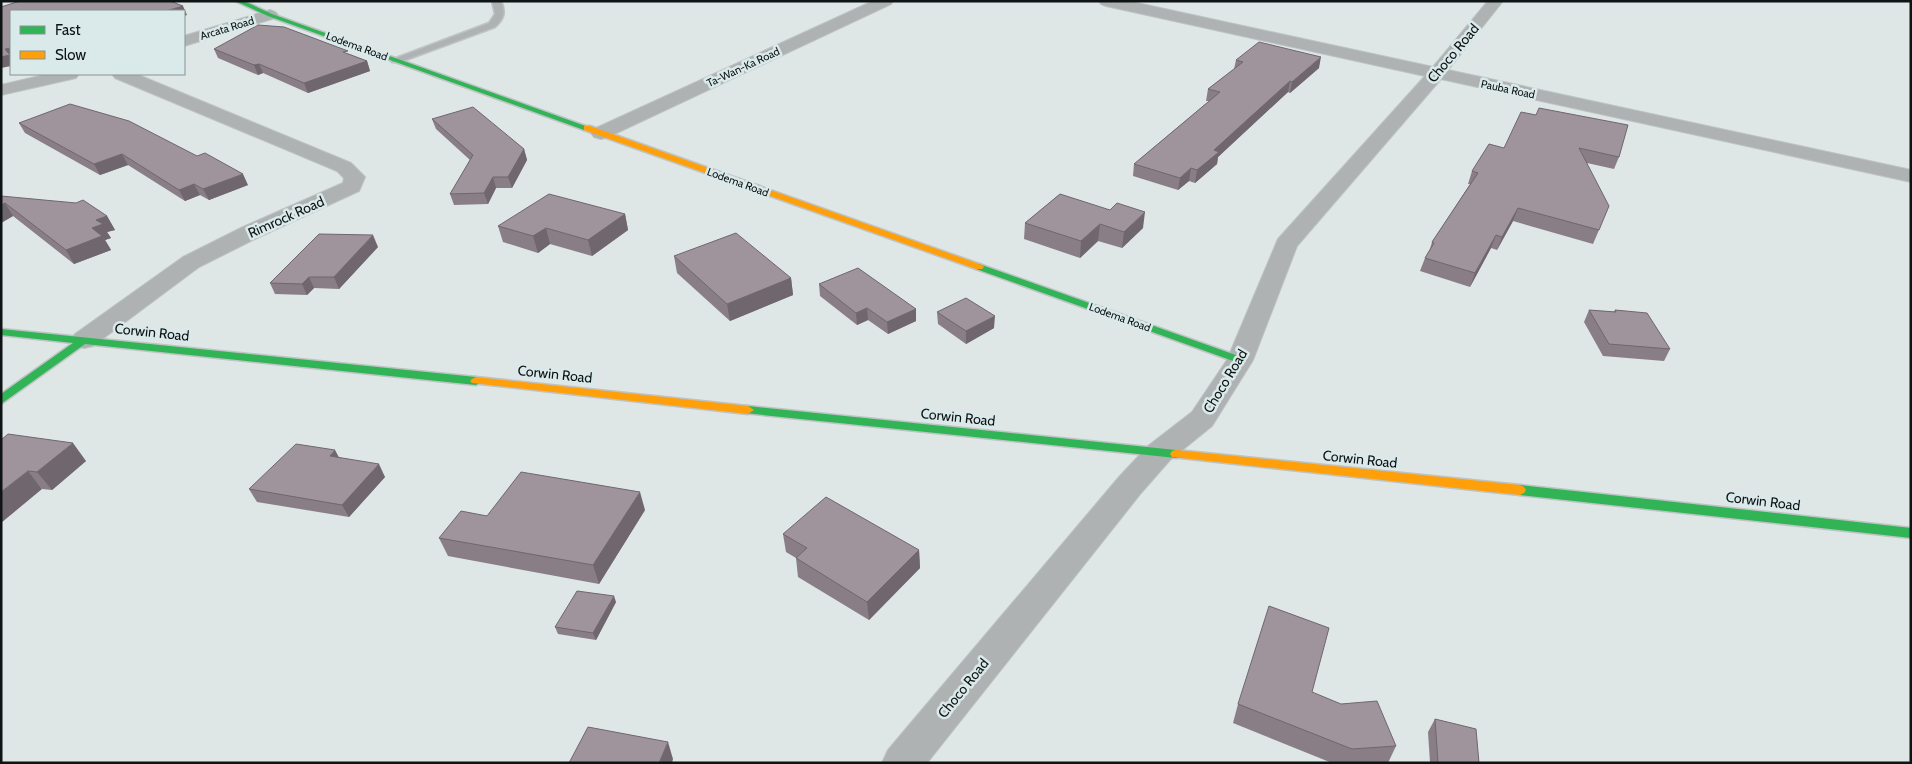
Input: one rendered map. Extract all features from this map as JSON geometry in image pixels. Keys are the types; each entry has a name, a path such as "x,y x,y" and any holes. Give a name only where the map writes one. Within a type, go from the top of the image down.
{"street":[{"name":"Lodema Road","path":"238,1 268,9 396,60 1240,360"},
{"name":"Ta-Wan-Ka Road","path":"601,133 886,1"},
{"name":"Pauba Road","path":"1106,1 1911,176"},
{"name":"Choco Road","path":"902,763 1130,485 1160,454 1202,418 1240,360 1286,244 1436,74 1496,1"},
{"name":"Arcata Road","path":"185,41 268,9"},
{"path":"1,90 66,75"},
{"name":"Rimrock Road","path":"1,400 191,262 251,232 352,188 355,177 344,167 123,75"},
{"name":"Corwin Road","path":"1,332 1160,454 1688,507 1908,536"}],"lane":[{"path":"396,60 492,25 499,16 500,8 496,1"}],"building":[{"path":"20,1 170,1 183,6 169,10 10,10 10,48 5,49 10,55 1,57 1,7"},
{"path":"258,25 284,27 348,51 343,52 367,61 304,83 259,64 254,65 214,49"},
{"path":"1259,42 1321,57 1292,82 1290,81 1214,150 1219,152 1197,170 1191,168 1180,178 1134,164 1220,92 1208,89 1243,62 1236,60"},
{"path":"70,104 129,121 197,156 205,153 243,174 203,189 194,184 179,190 122,154 94,164 19,123"},
{"path":"473,107 524,149 508,177 493,177 484,193 450,194 473,155 432,119"},
{"path":"1539,108 1628,125 1619,157 1579,148 1609,206 1599,230 1518,208 1502,237 1496,235 1475,273 1425,258 1434,243 1432,242 1478,173 1472,171 1489,144 1504,148 1521,112 1536,115"},
{"path":"549,194 625,214 588,240 546,228 533,236 498,226"},
{"path":"1060,194 1110,210 1117,203 1145,212 1124,232 1100,224 1081,241 1025,223"},
{"path":"1,196 76,203 83,200 107,216 96,220 103,224 92,228 102,236 66,250 5,203 1,205"},
{"path":"736,233 791,278 727,304 674,256"},
{"path":"319,234 373,235 334,277 309,277 302,284 270,283"},
{"path":"858,268 916,309 887,322 867,308 856,313 819,284"},
{"path":"966,298 995,316 966,331 937,312"},
{"path":"1589,310 1647,313 1670,349 1609,344"},
{"path":"8,434 73,443 37,472 28,471 1,492 1,440"},
{"path":"296,444 335,450 330,456 379,464 342,505 249,489"},
{"path":"521,472 640,492 593,565 439,538 461,511 487,516"},
{"path":"826,497 919,550 867,602 796,558 807,548 783,534"},
{"path":"577,591 614,596 593,633 555,627"},
{"path":"1269,606 1329,628 1312,692 1341,704 1377,701 1396,746 1352,749 1238,704"},
{"path":"1435,719 1476,729 1479,763 1438,763"},
{"path":"588,727 668,742 659,763 569,763"}],"traffic: fast":[{"path":"238,1 270,15 587,128"},
{"path":"979,267 1240,360"},
{"path":"1,332 476,381"},
{"path":"1,400 84,340"},
{"path":"748,410 1176,454"},
{"path":"1520,490 1911,533"}],"traffic: slow":[{"path":"587,128 979,267"},
{"path":"476,381 748,410"},
{"path":"1176,454 1520,490"}]}
